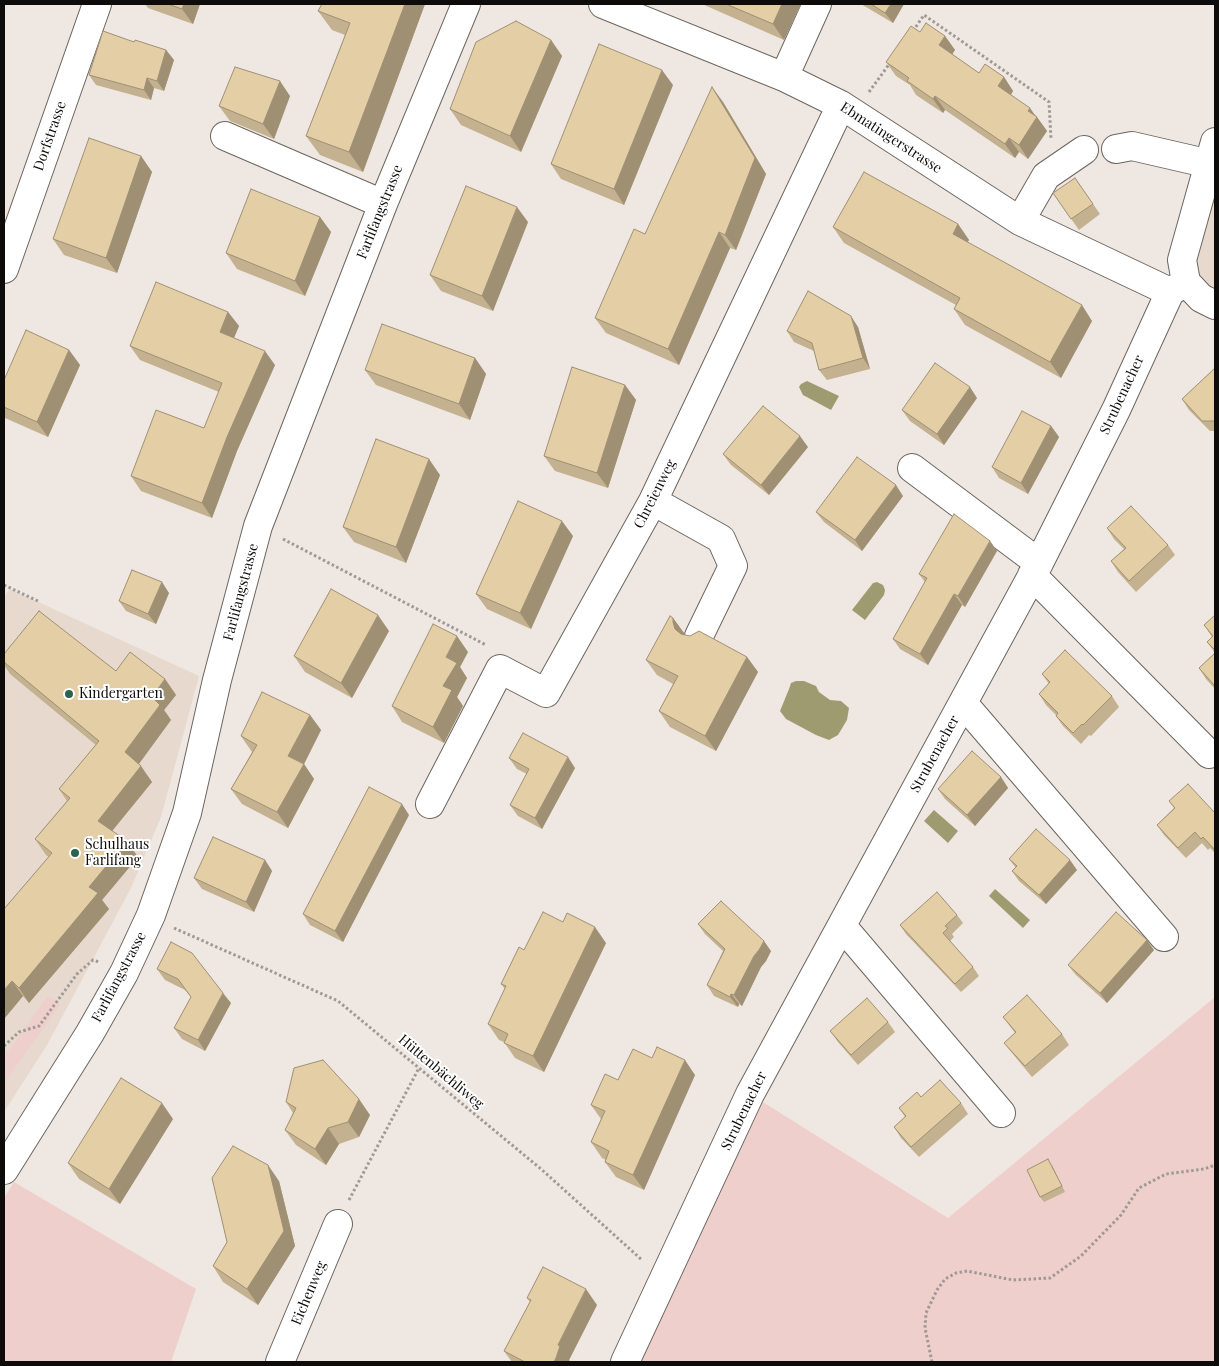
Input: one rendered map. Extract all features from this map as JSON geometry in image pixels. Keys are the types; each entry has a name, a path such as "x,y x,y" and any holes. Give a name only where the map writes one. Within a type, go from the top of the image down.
{"street":[{"name":"Dorfstrasse","path":"4,269 97,4"},
{"name":"Farlifangstrasse","path":"4,1170 90,1033 124,973 151,915 187,813 217,680 258,526 383,204 466,4"},
{"name":"Ebmatingerstrasse","path":"603,4 784,77 848,109 1020,220 1178,287 1215,306"},
{"path":"784,77 817,4"},
{"name":"Chreienweg","path":"500,669 546,693 653,501 848,109"},
{"path":"225,136 383,204"},
{"path":"1116,149 1132,146 1151,152 1213,153 1182,260 1178,287"},
{"path":"1020,220 1046,176 1084,150"},
{"name":"Strubenacher","path":"625,1362 665,1280 750,1094 1035,569 1178,287"},
{"path":"912,468 1035,569 1209,754"},
{"path":"653,501 721,539 733,566 699,636"},
{"path":"430,804 500,669"},
{"path":"963,703 1164,937"},
{"path":"842,926 1001,1113"},
{"name":"Eichenweg","path":"280,1362 338,1224"}],"path":[{"path":"908,38 924,16 1049,102 1053,171"},
{"path":"848,109 892,60"},
{"path":"258,526 507,656 500,669"},
{"path":"4,585 40,602"},
{"name":"Hüttenbächliweg","path":"173,928 338,1001 541,1169 665,1280"},
{"path":"4,1046 19,1032 39,1026 77,974 93,960 100,962"},
{"path":"338,1224 351,1195 419,1068"},
{"path":"932,1362 925,1328 926,1313 937,1290 945,1279 956,1273 967,1271 1013,1280 1050,1278 1081,1256 1121,1215 1139,1188 1166,1174 1204,1169 1215,1165"}],"shaded area":[{"path":"1215,142 1215,305 1186,282"},
{"path":"807,381 839,396 831,410 803,395 799,387"},
{"path":"877,582 883,585 884,595 865,620 852,610 873,583"},
{"name":"Schulhaus Farlifang","path":"10,589 199,676 161,817 131,888 47,1045 4,1112 4,597"},
{"path":"804,681 816,686 819,692 830,700 841,701 849,708 847,720 838,735 829,740 786,719 780,711 791,683"},
{"path":"934,810 958,831 948,843 924,821"},
{"path":"995,889 1030,920 1023,928 989,896"},
{"path":"48,996 60,1005 4,1083 4,1057"},
{"path":"1215,997 1215,1362 625,1362 750,1094 948,1218"},
{"path":"14,1182 196,1289 171,1362 4,1362 4,1198"}],"building":[{"path":"168,4 184,4 182,9"},
{"path":"322,4 405,4 349,152 306,136 350,23 318,11"},
{"path":"726,4 782,4 773,24"},
{"path":"871,4 891,4 885,13"},
{"path":"516,21 551,40 510,136 450,109 476,42"},
{"path":"926,23 945,36 939,45 979,73 985,64 1004,77 998,86 1030,108 1028,111 1037,117 1019,145 1009,138 1005,144 935,96 933,99 907,81 909,78 886,62 911,26 920,32"},
{"path":"103,31 134,42 135,40 166,50 157,81 147,78 144,90 89,75"},
{"path":"599,44 662,70 614,189 551,164"},
{"path":"235,67 280,81 263,124 219,106"},
{"path":"712,87 755,158 725,235 719,232 668,349 595,318 634,229 645,234"},
{"path":"89,138 141,156 106,258 53,239"},
{"path":"864,172 958,224 953,234 1082,305 1050,362 954,309 960,298 833,227"},
{"path":"1075,178 1093,204 1071,219 1053,193"},
{"path":"466,186 517,207 482,296 430,275"},
{"path":"251,189 320,217 295,281 226,253"},
{"path":"156,282 228,312 220,332 265,351 227,437 202,503 131,476 156,410 204,428 222,383 130,346"},
{"path":"808,291 851,316 863,358 819,370 812,343 787,331"},
{"path":"382,324 475,358 459,404 365,370"},
{"path":"26,330 69,350 37,422 4,407 4,380"},
{"path":"935,363 970,387 937,434 902,410"},
{"path":"572,367 625,385 597,473 544,456"},
{"path":"1215,368 1215,421 1202,421 1182,399"},
{"path":"763,406 800,436 761,485 723,454"},
{"path":"1022,411 1051,426 1021,483 992,467"},
{"path":"376,439 429,459 396,547 343,527"},
{"path":"857,457 896,485 855,540 816,512"},
{"path":"518,501 562,521 520,613 476,594"},
{"path":"1131,506 1168,545 1129,581 1111,561 1126,548 1107,528"},
{"path":"954,514 990,541 958,596 954,594 920,654 893,639 927,578 919,574"},
{"path":"132,570 162,582 148,614 119,601"},
{"path":"331,589 378,615 341,683 294,656"},
{"path":"39,611 116,671 130,652 165,679 152,697 160,705 125,752 141,766 98,821 127,841 89,887 98,893 19,988 12,981 4,990 4,909 52,853 35,839 70,798 59,789 99,741 4,662 4,654"},
{"path":"1215,615 1215,650 1207,642 1213,636 1204,625"},
{"path":"670,616 673,618 675,629 681,634 690,636 699,631 747,657 705,736 659,711 678,676 646,660"},
{"path":"433,624 457,636 446,657 457,663 443,686 452,690 433,727 392,706"},
{"path":"1065,650 1112,696 1073,733 1056,716 1058,713 1039,694 1050,682 1042,674"},
{"path":"1215,653 1215,683 1214,685 1199,668"},
{"path":"262,692 310,715 288,756 304,764 277,812 231,789 257,745 241,736"},
{"path":"523,733 568,757 535,818 510,805 529,769 509,758"},
{"path":"972,751 1001,777 967,815 938,789"},
{"path":"1188,784 1215,813 1215,850 1203,837 1201,839 1195,832 1178,848 1157,825 1175,808 1169,801"},
{"path":"369,787 402,804 335,931 303,914"},
{"path":"1036,829 1070,860 1039,895 1012,871 1017,866 1009,859"},
{"path":"213,837 265,860 246,902 194,878"},
{"path":"937,892 957,915 945,926 948,928 943,933 973,967 955,984 900,925"},
{"path":"721,901 764,941 734,995 731,994 730,997 707,985 725,949 698,924"},
{"path":"543,912 563,922 567,913 595,927 533,1056 504,1043 508,1034 488,1024 506,986 501,984 519,947 524,950"},
{"path":"1116,912 1147,940 1100,993 1068,965"},
{"path":"171,942 192,953 223,993 198,1040 174,1028 191,997 178,979 157,969"},
{"path":"1027,995 1062,1034 1025,1066 1004,1043 1016,1032 1003,1017"},
{"path":"867,998 888,1022 851,1055 830,1031"},
{"path":"657,1047 685,1060 633,1175 605,1162 609,1151 591,1142 605,1111 591,1105 605,1074 618,1080 633,1049 652,1058"},
{"path":"323,1060 359,1099 348,1122 328,1128 315,1149 285,1130 296,1108 286,1102 294,1068"},
{"path":"121,1078 162,1103 109,1189 68,1163"},
{"path":"940,1080 961,1103 911,1147 894,1127 906,1116 899,1108 917,1092 921,1097"},
{"path":"233,1146 268,1165 284,1231 247,1289 213,1266 227,1242 212,1178"},
{"path":"1048,1159 1062,1186 1040,1197 1027,1170"},
{"path":"543,1267 586,1289 558,1345 560,1346 554,1362 525,1362 504,1351 531,1300 527,1298"}],"place":[{"name":"Kindergarten","path":"69,694"},
{"name":"Schulhaus Farlifang","path":"75,853"}]}
